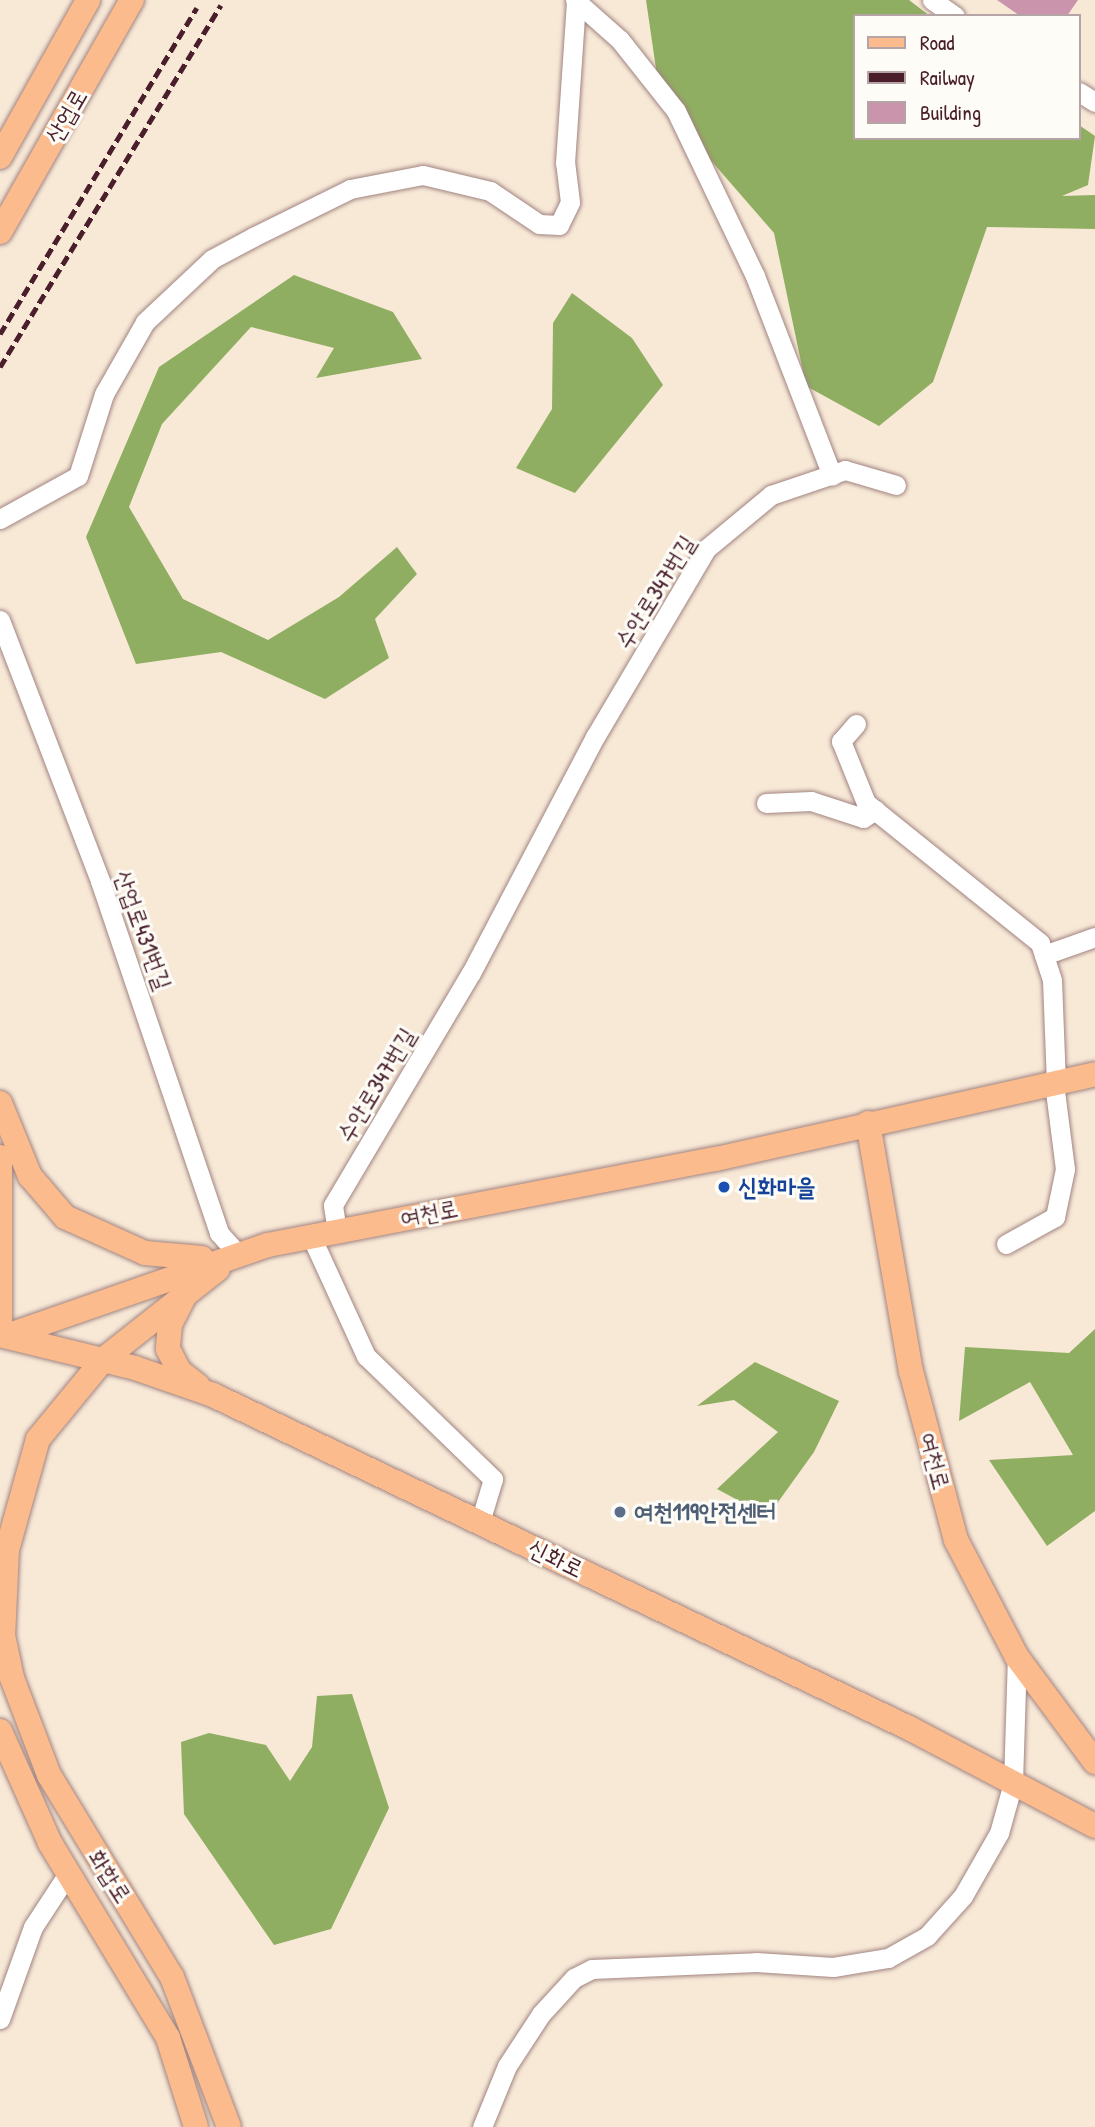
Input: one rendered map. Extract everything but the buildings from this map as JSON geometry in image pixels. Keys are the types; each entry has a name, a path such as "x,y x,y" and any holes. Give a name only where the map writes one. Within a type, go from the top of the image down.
{"main road":[{"path":"66,39 77,0"},
{"name":"산업로","path":"0,157 88,0"},
{"name":"산업로","path":"0,232 132,0"},
{"name":"여천로","path":"0,1335 36,1330 268,1245 1095,1074"},
{"path":"0,1103 30,1176 65,1217 145,1252 177,1258 238,1254"},
{"name":"여천로","path":"868,1123 911,1371 956,1540 1017,1657 1095,1762"},
{"path":"0,1157 0,1322"},
{"path":"2,1632 7,1550 27,1463 57,1409 104,1359 196,1282 268,1245"},
{"path":"196,1282 174,1311 168,1349 179,1371 213,1395"},
{"name":"신화로","path":"0,1335 104,1359 213,1395 480,1522 1013,1783 1095,1826"},
{"name":"화합로","path":"2,1632 49,1775 172,1977 229,2127"},
{"name":"화합로","path":"0,1731 69,1872 168,2038 196,2127"}],"street":[{"path":"932,0 952,14"},
{"path":"576,1 620,40 676,111 755,276 832,476"},
{"path":"0,519 78,476 122,353 184,283 232,248 350,189 423,175 490,191 539,224 559,225 570,202 565,163 576,1"},
{"name":"수안로347번길","path":"337,1231 333,1205 471,973 595,737 706,549 771,495 832,476 864,471 896,485"},
{"name":"산업로431번길","path":"0,620 100,881 219,1233 238,1254"},
{"path":"856,724 841,741 866,803 1040,943 1052,980 1055,1083 1065,1169 1055,1217 1006,1244"},
{"path":"766,803 811,801 863,818 876,810"},
{"path":"1044,955 1095,937"},
{"path":"311,1236 366,1356 493,1479 480,1522"},
{"path":"482,2127 507,2066 541,2014 574,1978 592,1969 756,1962 833,1967 888,1958 927,1936 963,1896 999,1833 1013,1783 1017,1657"},
{"path":"0,2019 33,1927 69,1872"}],"green space":[{"path":"646,0 909,0 927,14 853,14 853,140 1081,140 1081,126 1095,136 1088,185 1062,196 1095,195 1095,229 987,227 933,382 879,426 806,386 774,233 661,103"},
{"path":"294,275 393,312 422,359 316,378 334,348 251,327 162,424 129,507 183,599 268,640 339,597 397,547 417,574 375,619 389,658 325,699 221,652 136,664 86,537 159,367"},
{"path":"572,293 632,338 663,385 575,493 516,468 552,409 553,323"},
{"path":"1095,1329 1095,1511 1047,1546 989,1460 1073,1455 1030,1382 959,1421 965,1347 1069,1353"},
{"path":"755,1362 839,1401 814,1452 768,1516 717,1489 778,1432 734,1400 697,1406"},
{"path":"352,1694 389,1808 331,1929 274,1945 184,1814 181,1742 209,1733 266,1745 290,1781 312,1747 317,1696"}],"railway":[{"path":"0,367 221,5"},
{"path":"0,334 197,8"}],"place":[{"name":"신화마을","path":"724,1187"},
{"name":"여천119안전센터","path":"620,1512"}]}
